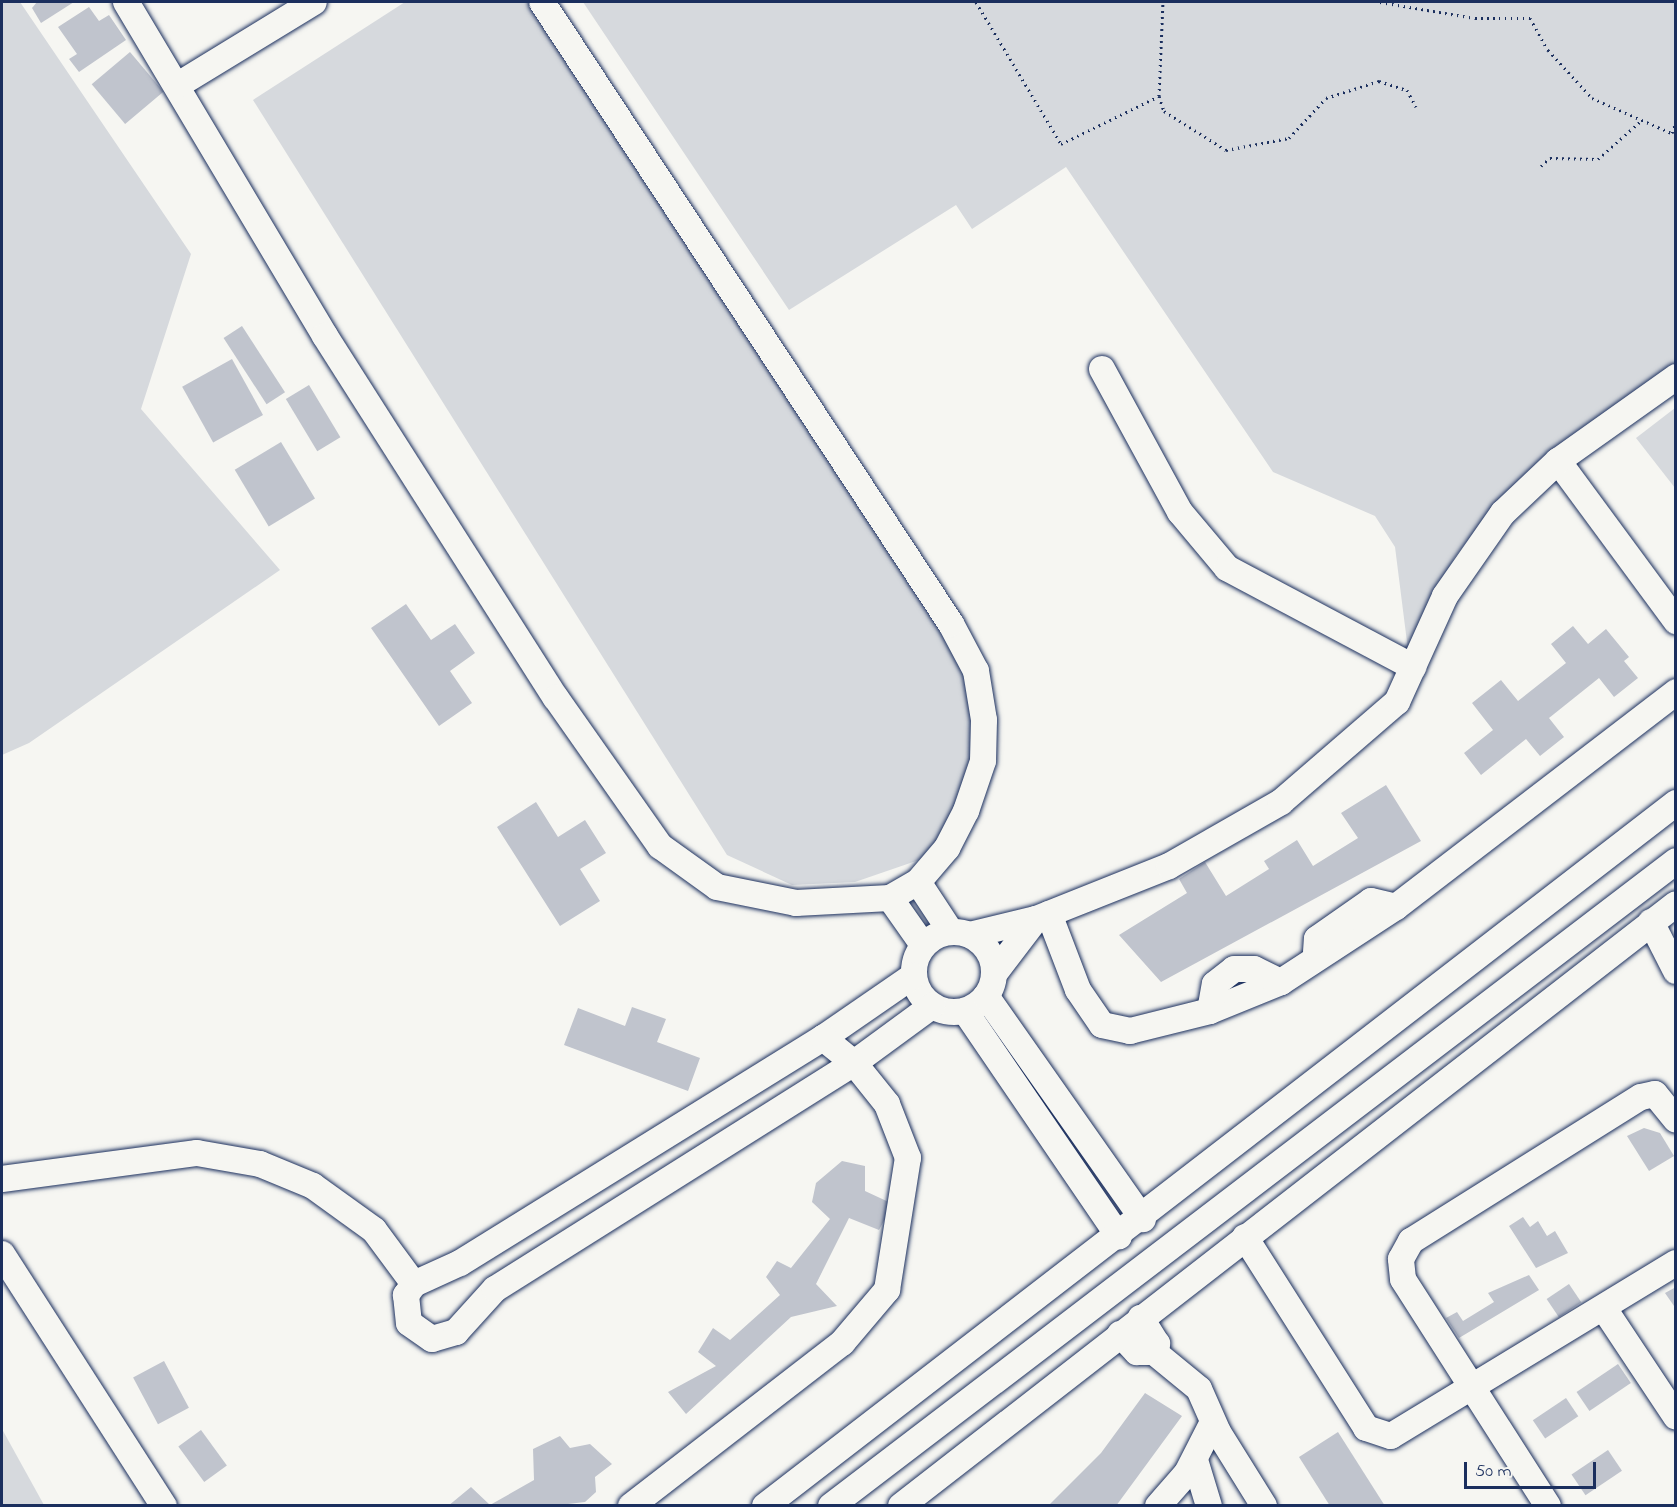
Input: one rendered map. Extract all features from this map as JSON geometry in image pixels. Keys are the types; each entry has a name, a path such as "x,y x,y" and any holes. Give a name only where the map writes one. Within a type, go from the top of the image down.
{"street":[{"path":"126,2 178,85 325,336 556,698 660,846 717,887 796,903 890,898 918,882 947,848 983,761 984,720 976,670 951,624 542,2"},
{"path":"178,85 307,3"},
{"path":"1102,369 1180,512 1227,568 1413,667"},
{"path":"923,945 961,933 1043,916 1168,866 1281,802 1397,702 1445,596 1480,542 1558,461 1676,377"},
{"path":"1558,461 1676,621"},
{"path":"1043,916 1078,990 1102,1025 1130,1031 1210,1011 1215,984 1234,969 1254,969 1281,981 1316,961 1317,939 1371,901 1396,907 1546,792 1547,769 1601,729 1629,729 1676,692"},
{"path":"765,1506 1143,1219 1676,803"},
{"path":"831,1506 1676,861"},
{"path":"918,882 961,933 988,951 990,985 1072,1118 1143,1219"},
{"path":"890,898 923,945"},
{"path":"901,1506 1676,904"},
{"path":"964,1011 990,985 1043,916"},
{"path":"1644,928 1670,963"},
{"path":"923,945 914,976 823,1038 460,1263 414,1284 406,1295 409,1323 432,1339 456,1332 495,1289 854,1063 932,1006 964,1011 1119,1237"},
{"path":"914,976 932,1006"},
{"path":"631,1506 842,1343 887,1290 908,1158 887,1104 854,1063 823,1038"},
{"path":"1548,1506 1470,1391 1403,1279 1401,1259 1411,1240 1641,1097 1655,1094 1676,1120"},
{"path":"1048,1132 1072,1118"},
{"path":"2,1179 197,1153 260,1164 313,1186 374,1230 414,1284"},
{"path":"1245,1237 1366,1428 1391,1436 1605,1310 1676,1263"},
{"path":"2,1254 164,1506"},
{"path":"1605,1310 1676,1417"},
{"path":"1141,1318 1157,1344 1154,1352"},
{"path":"1120,1334 1137,1352 1154,1352 1199,1389 1213,1422 1264,1506"},
{"path":"1158,1506 1195,1460 1213,1422"},
{"path":"1195,1460 1209,1506"}],"path":[{"path":"976,2 1061,144 1159,96"},
{"path":"1163,2 1159,96 1164,111 1226,150 1289,138 1326,98 1379,81 1407,90 1416,107"},
{"path":"1380,2 1475,18 1530,18 1548,50 1592,98 1674,134 1676,122"},
{"path":"1541,166 1550,158 1598,159 1641,121"}],"shaded area":[{"path":"2,2 20,2 191,254 141,409 280,570 29,743 2,755"},
{"path":"405,2 532,2 982,667 977,816 919,860 855,882 792,885 727,855 253,100"},
{"path":"583,2 1675,2 1675,371 1503,495 1454,558 1408,650 1395,547 1375,516 1273,472 1066,167 972,229 956,205 789,310"},
{"path":"1675,408 1675,488 1636,438"},
{"path":"2,1429 44,1505 2,1505"}],"building":[{"path":"37,2 74,2 41,23 32,8"},
{"path":"89,7 99,21 109,15 126,40 79,72 69,59 77,54 58,27"},
{"path":"130,52 163,92 125,124 92,84"},
{"path":"242,326 285,392 267,404 224,338"},
{"path":"232,359 263,415 213,443 182,387"},
{"path":"309,385 340,437 317,451 286,399"},
{"path":"281,442 315,499 269,526 235,470"},
{"path":"406,604 431,640 455,624 475,653 450,671 472,703 439,726 371,628"},
{"path":"1573,626 1588,644 1606,629 1629,657 1624,661 1638,678 1614,697 1599,678 1549,718 1564,737 1540,756 1526,739 1481,775 1464,753 1493,730 1472,703 1501,680 1518,701 1566,663 1551,644"},
{"path":"1386,785 1421,841 1161,982 1119,935 1187,893 1179,879 1205,862 1226,896 1269,869 1264,861 1297,840 1313,866 1358,838 1341,813"},
{"path":"536,802 558,837 585,820 606,853 580,869 600,901 560,926 497,827"},
{"path":"632,1007 666,1019 657,1042 700,1058 688,1091 564,1045 578,1008 625,1026"},
{"path":"1644,1128 1660,1133 1674,1156 1649,1171 1627,1136"},
{"path":"842,1161 865,1166 865,1191 893,1204 879,1230 849,1218 816,1284 837,1306 791,1317 686,1414 668,1392 716,1366 698,1352 713,1328 730,1340 780,1295 766,1277 777,1261 791,1268 830,1219 812,1202 816,1183"},
{"path":"1523,1217 1530,1227 1538,1221 1547,1236 1555,1231 1568,1253 1536,1268 1509,1226"},
{"path":"1529,1275 1539,1290 1459,1338 1446,1318 1457,1312 1463,1321 1494,1302 1488,1293"},
{"path":"1569,1284 1581,1302 1559,1317 1547,1299"},
{"path":"1676,1287 1676,1304 1674,1306 1665,1293"},
{"path":"164,1361 189,1408 158,1424 133,1377"},
{"path":"1618,1364 1631,1383 1589,1411 1577,1392"},
{"path":"1145,1393 1182,1416 1116,1506 1048,1506 1101,1453"},
{"path":"1566,1398 1578,1416 1545,1439 1533,1420"},
{"path":"201,1430 227,1466 204,1482 178,1446"},
{"path":"1338,1432 1385,1506 1330,1506 1299,1457"},
{"path":"560,1436 570,1448 590,1444 612,1464 595,1477 596,1492 585,1502 551,1506 448,1506 471,1487 490,1505 534,1480 533,1449"},
{"path":"1608,1450 1622,1471 1586,1495 1572,1475"}]}
